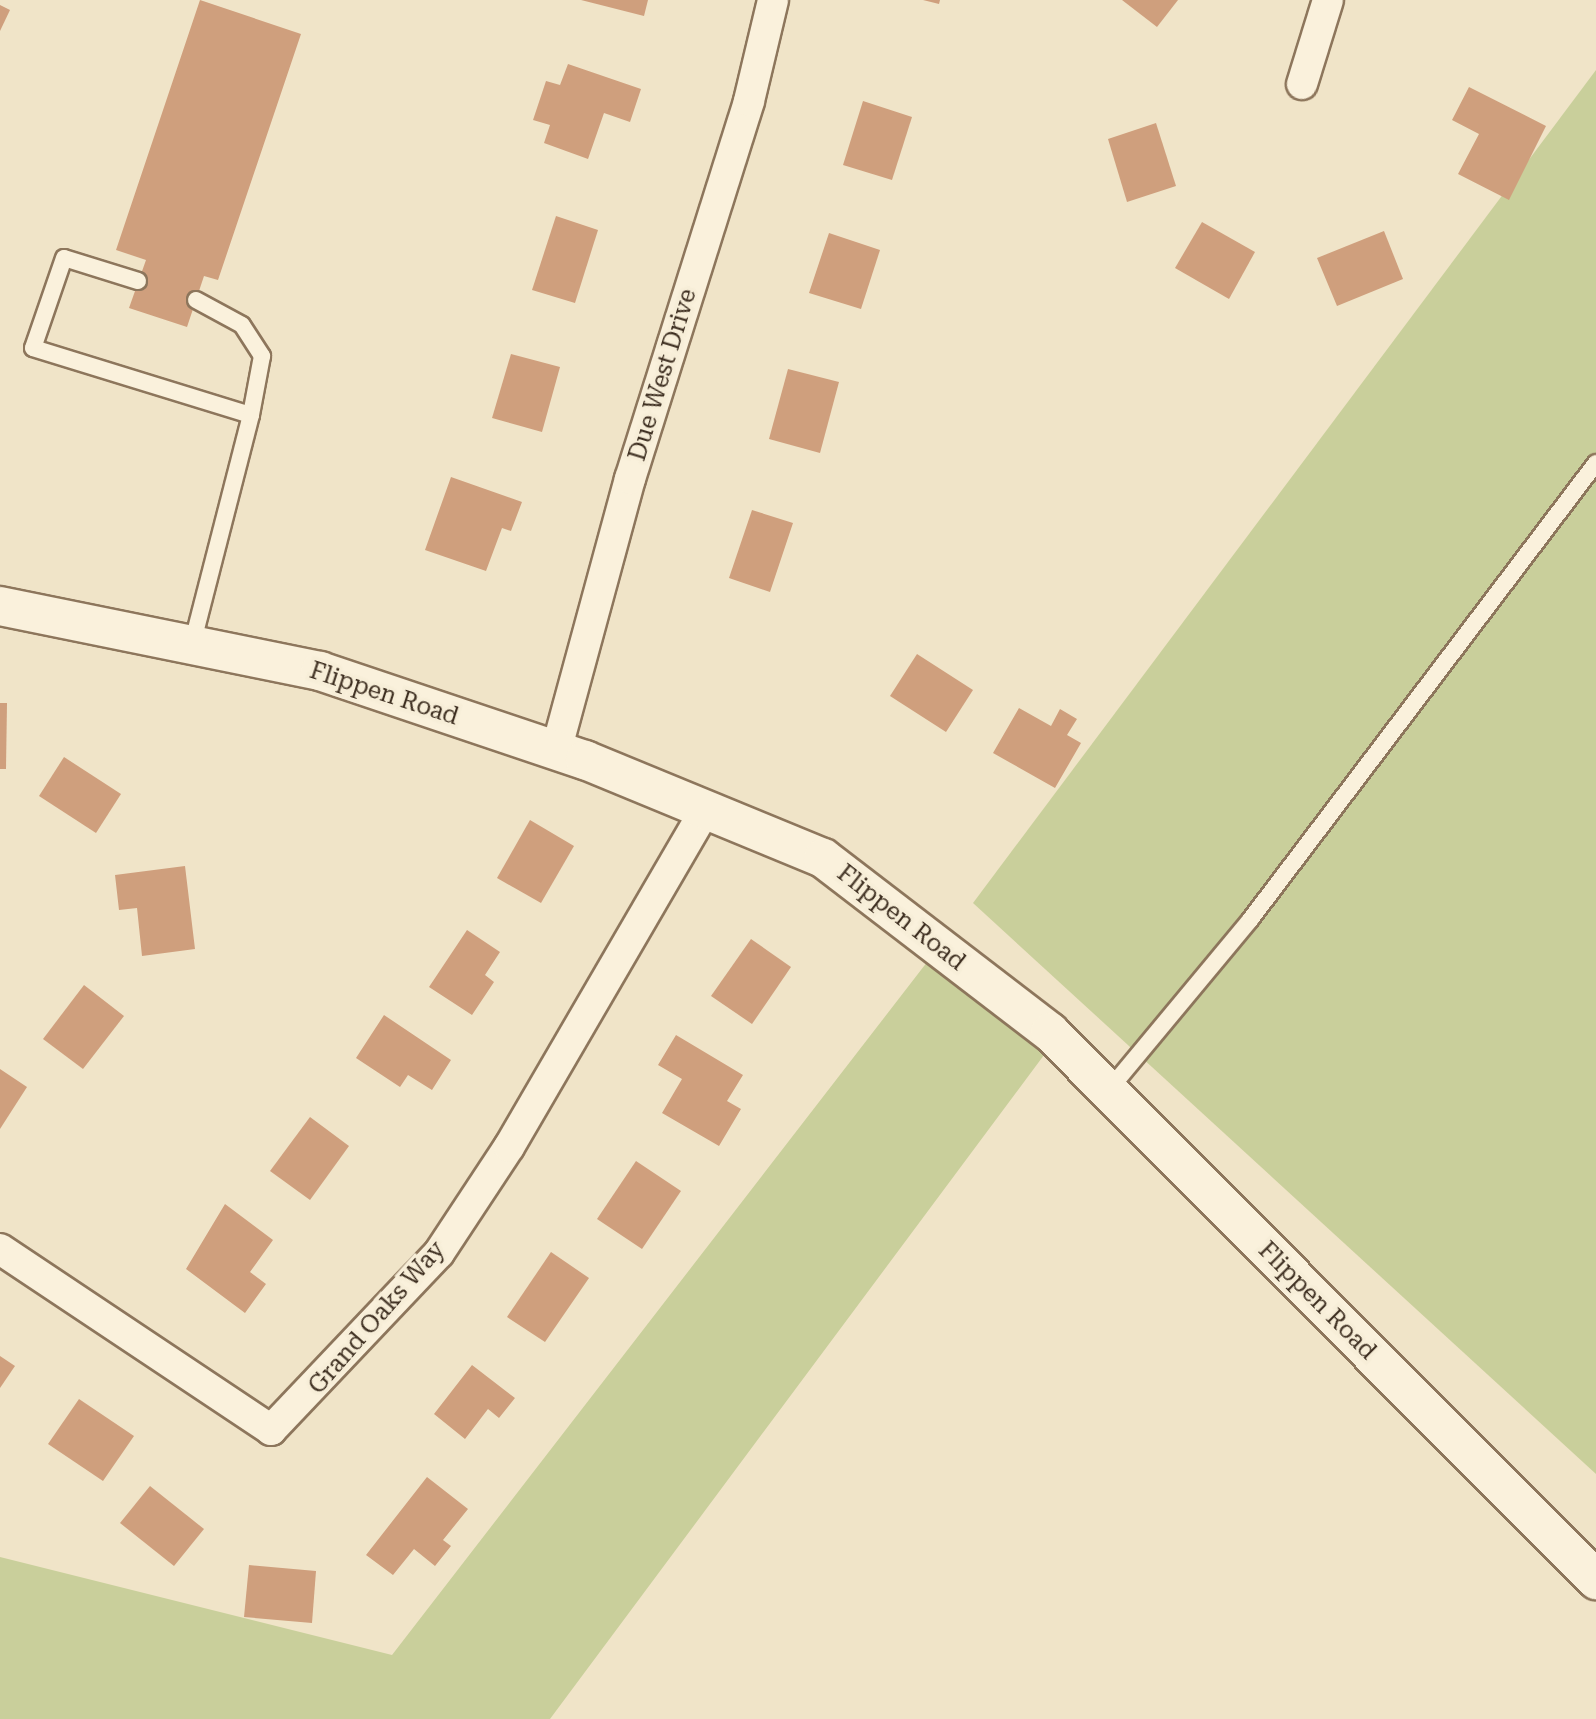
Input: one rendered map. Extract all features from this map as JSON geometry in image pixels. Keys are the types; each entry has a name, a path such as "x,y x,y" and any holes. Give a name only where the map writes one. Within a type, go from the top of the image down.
{"street":[{"name":"Due West Drive","path":"556,751 630,479 749,101 773,0"},
{"path":"1302,84 1328,0"},
{"name":"Flippen Road","path":"0,606 320,671 556,751 823,858 1050,1032 1596,1580"},
{"name":"Grand Oaks Way","path":"0,1249 271,1430 439,1253 509,1147 705,810"}],"lane":[{"path":"138,281 64,258 33,348 251,415"},
{"path":"192,644 262,373 258,349 224,311 196,300"},
{"path":"1108,1091 1250,920 1596,463"}],"green space":[{"path":"1596,70 1596,1474 973,903"},
{"path":"931,957 1047,1051 550,1719 0,1719 0,1557 392,1655"}],"building":[{"path":"200,0 301,34 218,280 204,276 187,327 129,308 146,260 116,250"},
{"path":"581,0 648,0 644,16"},
{"path":"923,0 940,0 939,4"},
{"path":"1122,0 1178,0 1157,27"},
{"path":"0,5 10,10 0,31"},
{"path":"568,64 641,89 630,122 604,113 588,159 544,143 550,125 533,120 546,81 560,85"},
{"path":"1469,87 1546,126 1509,200 1458,174 1479,134 1452,120"},
{"path":"863,101 912,117 892,180 843,165"},
{"path":"1156,123 1176,186 1127,202 1108,139"},
{"path":"556,216 598,230 575,303 532,290"},
{"path":"1202,222 1255,252 1229,299 1175,268"},
{"path":"1384,231 1403,279 1337,306 1317,258"},
{"path":"829,233 880,250 861,309 809,293"},
{"path":"511,354 560,367 542,432 492,418"},
{"path":"788,369 839,382 820,453 769,439"},
{"path":"451,477 522,502 511,531 502,528 486,571 425,550"},
{"path":"752,510 793,523 770,592 729,578"},
{"path":"917,654 973,690 946,732 890,696"},
{"path":"0,703 7,703 6,769 0,769"},
{"path":"1019,708 1051,726 1060,709 1077,719 1067,735 1081,743 1055,788 993,753"},
{"path":"64,757 121,794 96,833 39,796"},
{"path":"530,820 574,846 541,903 497,878"},
{"path":"185,866 195,949 142,956 137,908 119,910 115,875"},
{"path":"467,930 500,952 485,975 494,982 472,1015 429,987"},
{"path":"751,939 791,967 752,1024 711,996"},
{"path":"84,985 124,1016 83,1069 43,1039"},
{"path":"384,1015 451,1060 432,1090 408,1075 400,1087 356,1058"},
{"path":"676,1035 743,1075 727,1101 741,1109 719,1146 662,1113 682,1079 658,1065"},
{"path":"0,1069 27,1087 0,1129"},
{"path":"310,1117 349,1146 310,1200 270,1171"},
{"path":"636,1161 681,1191 642,1249 597,1219"},
{"path":"225,1204 273,1240 250,1272 266,1284 245,1313 186,1269"},
{"path":"551,1252 589,1278 545,1342 507,1317"},
{"path":"0,1356 15,1366 0,1388"},
{"path":"472,1365 515,1398 499,1418 488,1409 465,1439 434,1414"},
{"path":"79,1399 134,1436 103,1481 48,1444"},
{"path":"427,1477 468,1509 443,1540 451,1546 435,1566 414,1549 393,1575 366,1555"},
{"path":"150,1486 204,1529 174,1566 120,1523"},
{"path":"249,1565 316,1571 312,1623 244,1617"}]}
